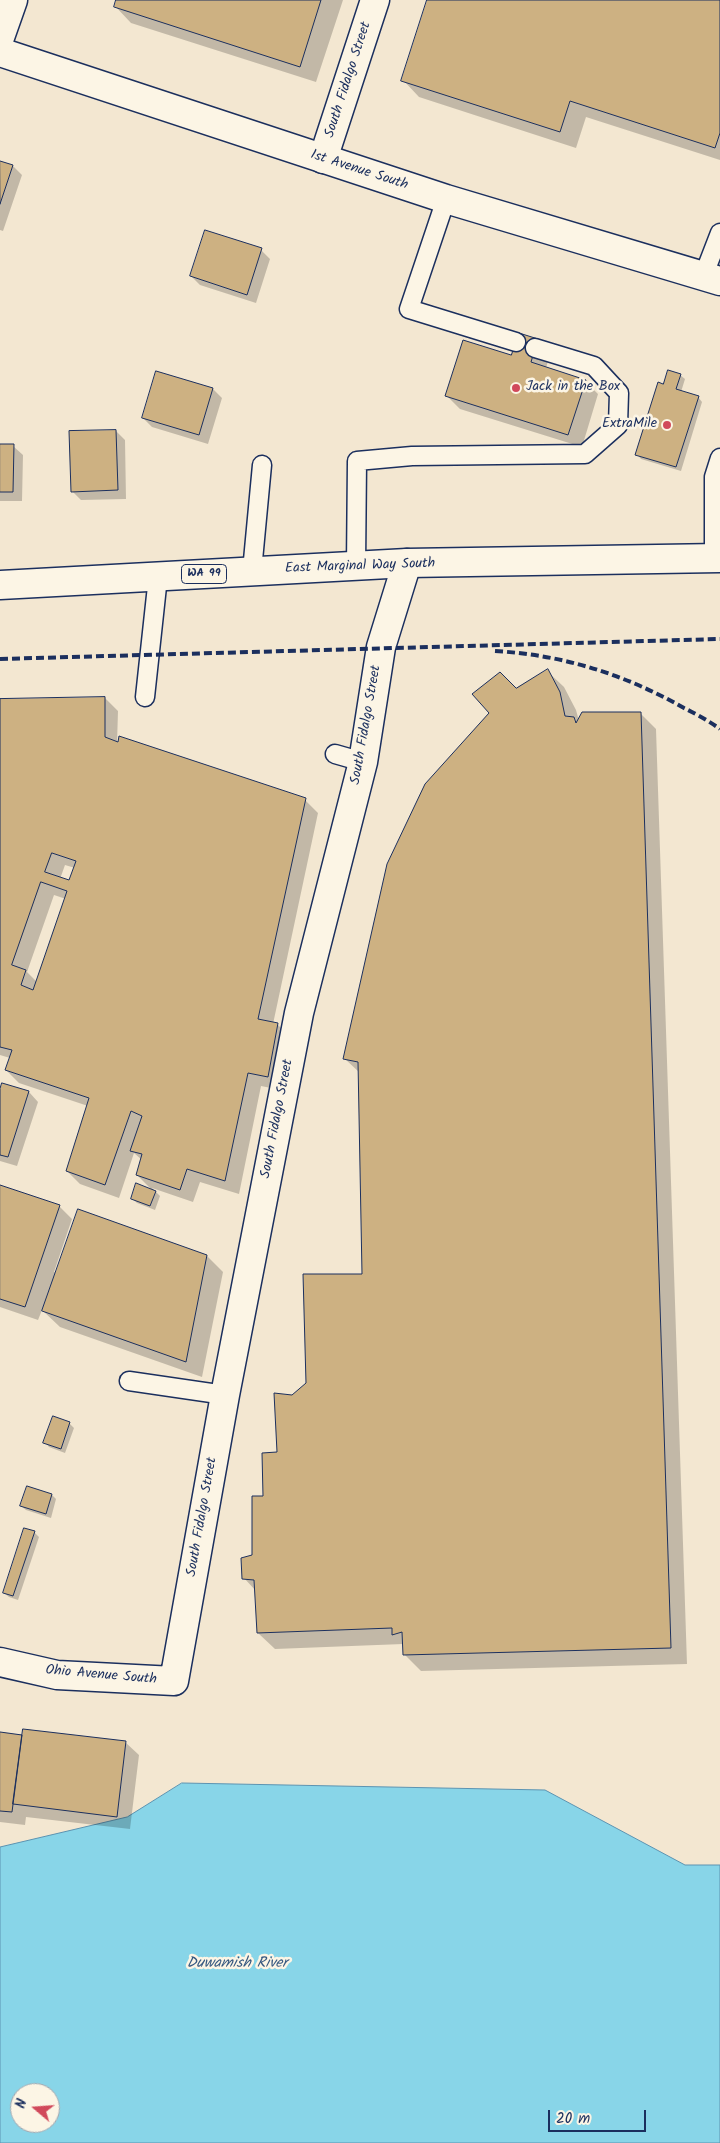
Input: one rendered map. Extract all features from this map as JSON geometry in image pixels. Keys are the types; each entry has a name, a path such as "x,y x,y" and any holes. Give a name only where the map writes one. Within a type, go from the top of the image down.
{"main road":[{"path":"0,37 13,0"},
{"name":"South Fidalgo Street","path":"324,159 375,0"},
{"name":"1st Avenue South","path":"0,52 446,199 712,279"},
{"name":"East Marginal Way South","path":"0,585 408,564 717,558"},
{"name":"South Fidalgo Street","path":"174,1681 225,1395 299,1013 363,762 381,647 408,564"},
{"name":"Ohio Avenue South","path":"0,1662 57,1675 174,1681"}],"lane":[{"path":"446,199 409,309 516,342"},
{"path":"712,279 720,233"},
{"path":"356,566 357,461 412,456 585,454 618,425 619,392 594,366 536,348"},
{"path":"717,558 714,477 720,458"},
{"path":"252,572 262,465"},
{"path":"146,697 158,577"},
{"path":"335,754 363,762"},
{"path":"129,1380 225,1395"}],"water":[{"name":"Duwamish River","path":"182,1783 545,1790 685,1865 720,1865 720,2143 0,2143 0,1847 127,1817"}],"building":[{"path":"116,0 321,0 300,67 114,7"},
{"path":"427,0 720,0 720,133 715,148 570,101 560,132 401,81"},
{"path":"0,161 13,165 0,204"},
{"path":"205,230 262,248 247,295 190,276"},
{"name":"Jack in the Box","path":"519,333 538,339 531,362 586,380 568,435 445,396 463,340 511,355"},
{"name":"ExtraMile","path":"668,370 681,374 676,389 699,396 676,467 635,455 658,382 663,384"},
{"path":"156,371 213,388 199,435 142,418"},
{"path":"116,430 118,490 71,492 69,431"},
{"path":"0,444 14,444 13,492 0,492"},
{"path":"548,669 560,692 565,716 574,717 576,723 582,712 641,712 671,1648 403,1655 402,1632 392,1635 392,1628 257,1633 254,1580 242,1579 241,1558 252,1555 252,1496 263,1496 262,1453 277,1452 274,1393 292,1395 306,1383 303,1274 362,1274 358,1062 343,1059 387,864 425,784 489,713 472,694 500,672 516,688"},
{"path":"105,697 105,737 118,742 119,736 306,798 258,1019 278,1023 268,1077 248,1073 225,1181 187,1169 180,1190 136,1175 142,1154 130,1151 142,1116 131,1111 105,1185 66,1171 89,1098 5,1070 12,1050 0,1047 0,699","holes":["52,853 76,861 69,880 45,872","41,882 67,891 33,990 21,985 26,970 12,965"]},
{"path":"2,1083 29,1091 8,1157 0,1155 0,1089"},
{"path":"136,1183 156,1191 150,1206 131,1199"},
{"path":"0,1185 60,1205 25,1307 0,1299"},
{"path":"78,1209 207,1255 186,1362 42,1311"},
{"path":"53,1416 70,1422 61,1449 43,1443"},
{"path":"27,1486 52,1494 46,1514 20,1506"},
{"path":"24,1528 35,1531 13,1596 3,1593"},
{"path":"23,1729 126,1741 117,1817 13,1804"},
{"path":"0,1732 22,1735 12,1812 0,1811"}],"railway":[{"path":"0,659 720,639"},
{"path":"495,651 545,657 592,668 616,676 661,696 720,729"}],"place":[{"name":"Jack in the Box","path":"516,388"},
{"name":"ExtraMile","path":"667,425"}]}
